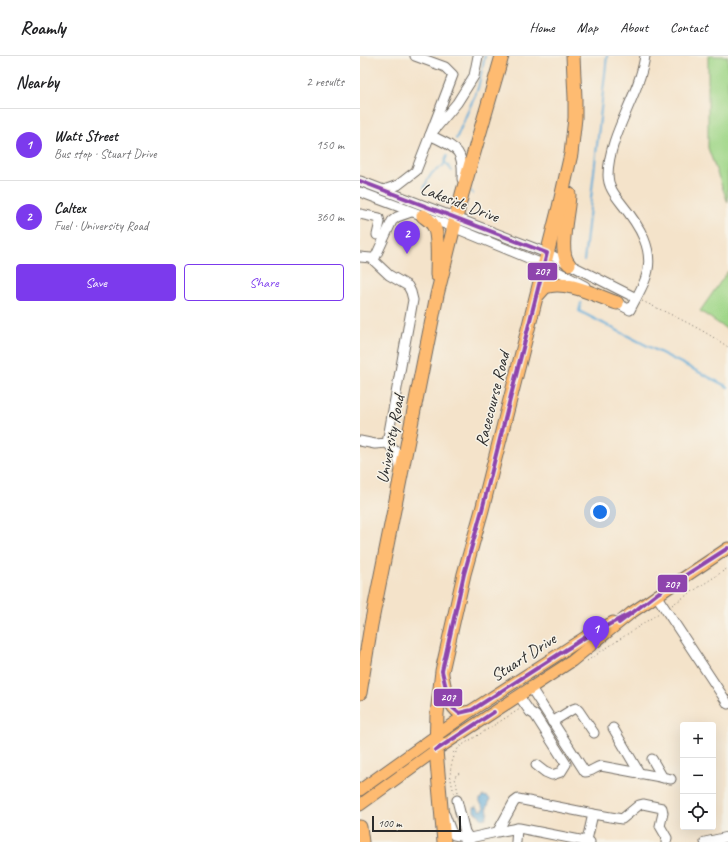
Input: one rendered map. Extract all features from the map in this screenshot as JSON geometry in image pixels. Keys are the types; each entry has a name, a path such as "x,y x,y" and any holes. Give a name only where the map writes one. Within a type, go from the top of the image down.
{"highway":[{"path":"455,222 502,56"},
{"name":"Racecourse Road","path":"436,750 437,714 442,670 464,574 537,298 571,154 575,118 573,56"},
{"path":"569,264 566,259 564,247 569,201 571,154"},
{"path":"417,214 431,222 436,234 437,295"},
{"name":"University Road","path":"360,693 371,625 437,295 455,222"},
{"path":"537,298 544,287 560,284 617,303"},
{"path":"436,750 444,842"},
{"path":"360,827 362,842"}],"main road":[{"name":"Stuart Drive","path":"360,805 436,750 522,700 531,688 578,657 631,613 728,548"},
{"name":"Stuart Drive","path":"360,790 472,710 587,636 631,613"},
{"path":"442,670 449,701 453,708 459,713 465,713 472,710"}],"street":[{"path":"384,190 398,185 416,171 453,75 445,67 416,56"},
{"path":"430,135 457,103 468,86 474,76 478,56"},
{"path":"546,259 630,310 646,279 648,254 645,241 639,227 612,191 608,177 613,149 639,81 645,56"},
{"path":"430,135 448,144 458,151 461,156 463,164 462,194"},
{"name":"Lakeside Drive","path":"360,181 546,259"},
{"name":"Lakeside Drive","path":"360,192 417,214 455,222"},
{"path":"360,214 379,218 380,222 377,235"},
{"path":"374,260 392,221 397,217 417,214"},
{"path":"360,257 371,258 389,275 408,286 413,300 387,443"},
{"path":"546,259 569,264 636,298"},
{"path":"360,441 375,444 387,443 397,453 401,475"},
{"path":"656,595 726,698"},
{"path":"531,688 585,772 589,772 602,766 667,778 652,759"},
{"path":"522,700 530,712 535,715 566,764 561,772 552,775 536,765"},
{"path":"552,722 576,708 594,733"},
{"path":"613,728 640,774"},
{"path":"458,796 468,841"},
{"path":"492,836 514,802 518,799 622,819 639,805 643,804 660,807 662,808 663,813 660,826 667,838 666,842"},
{"path":"440,803 451,831 454,835 468,841 492,836 516,828 589,841 593,814"},
{"path":"516,828 516,842"},
{"path":"705,842 728,837"}],"path":[{"path":"636,298 691,324 728,347"},
{"path":"671,606 728,568"},
{"path":"587,661 661,612"},
{"path":"458,796 449,772 454,753 459,748 523,706 522,700"},
{"path":"458,796 455,778 456,775 460,773"}],"green space":[{"path":"708,56 728,56 728,203 708,148"},
{"path":"728,271 728,330 700,311"}],"water":[{"path":"483,796 490,799 486,818 482,819 474,812 474,807 477,806 480,810 483,810 484,807 480,802 480,799"}],"waterway":[{"path":"456,139 478,88 485,56"},
{"path":"584,261 607,56"},
{"path":"424,189 432,173 443,166 447,156"},
{"path":"445,162 452,171"},
{"path":"581,303 579,311 728,387"}],"transit line":[{"name":"207","path":"360,181 547,253 482,510 464,574 442,671 449,701 453,708 459,713 472,710 587,636 631,613"},
{"name":"207","path":"619,623 658,593 728,548"},
{"name":"207","path":"436,750 494,712"}],"place":[{"name":"Caltex","path":"407,254"},
{"name":"Watt Street","path":"596,649"}]}
